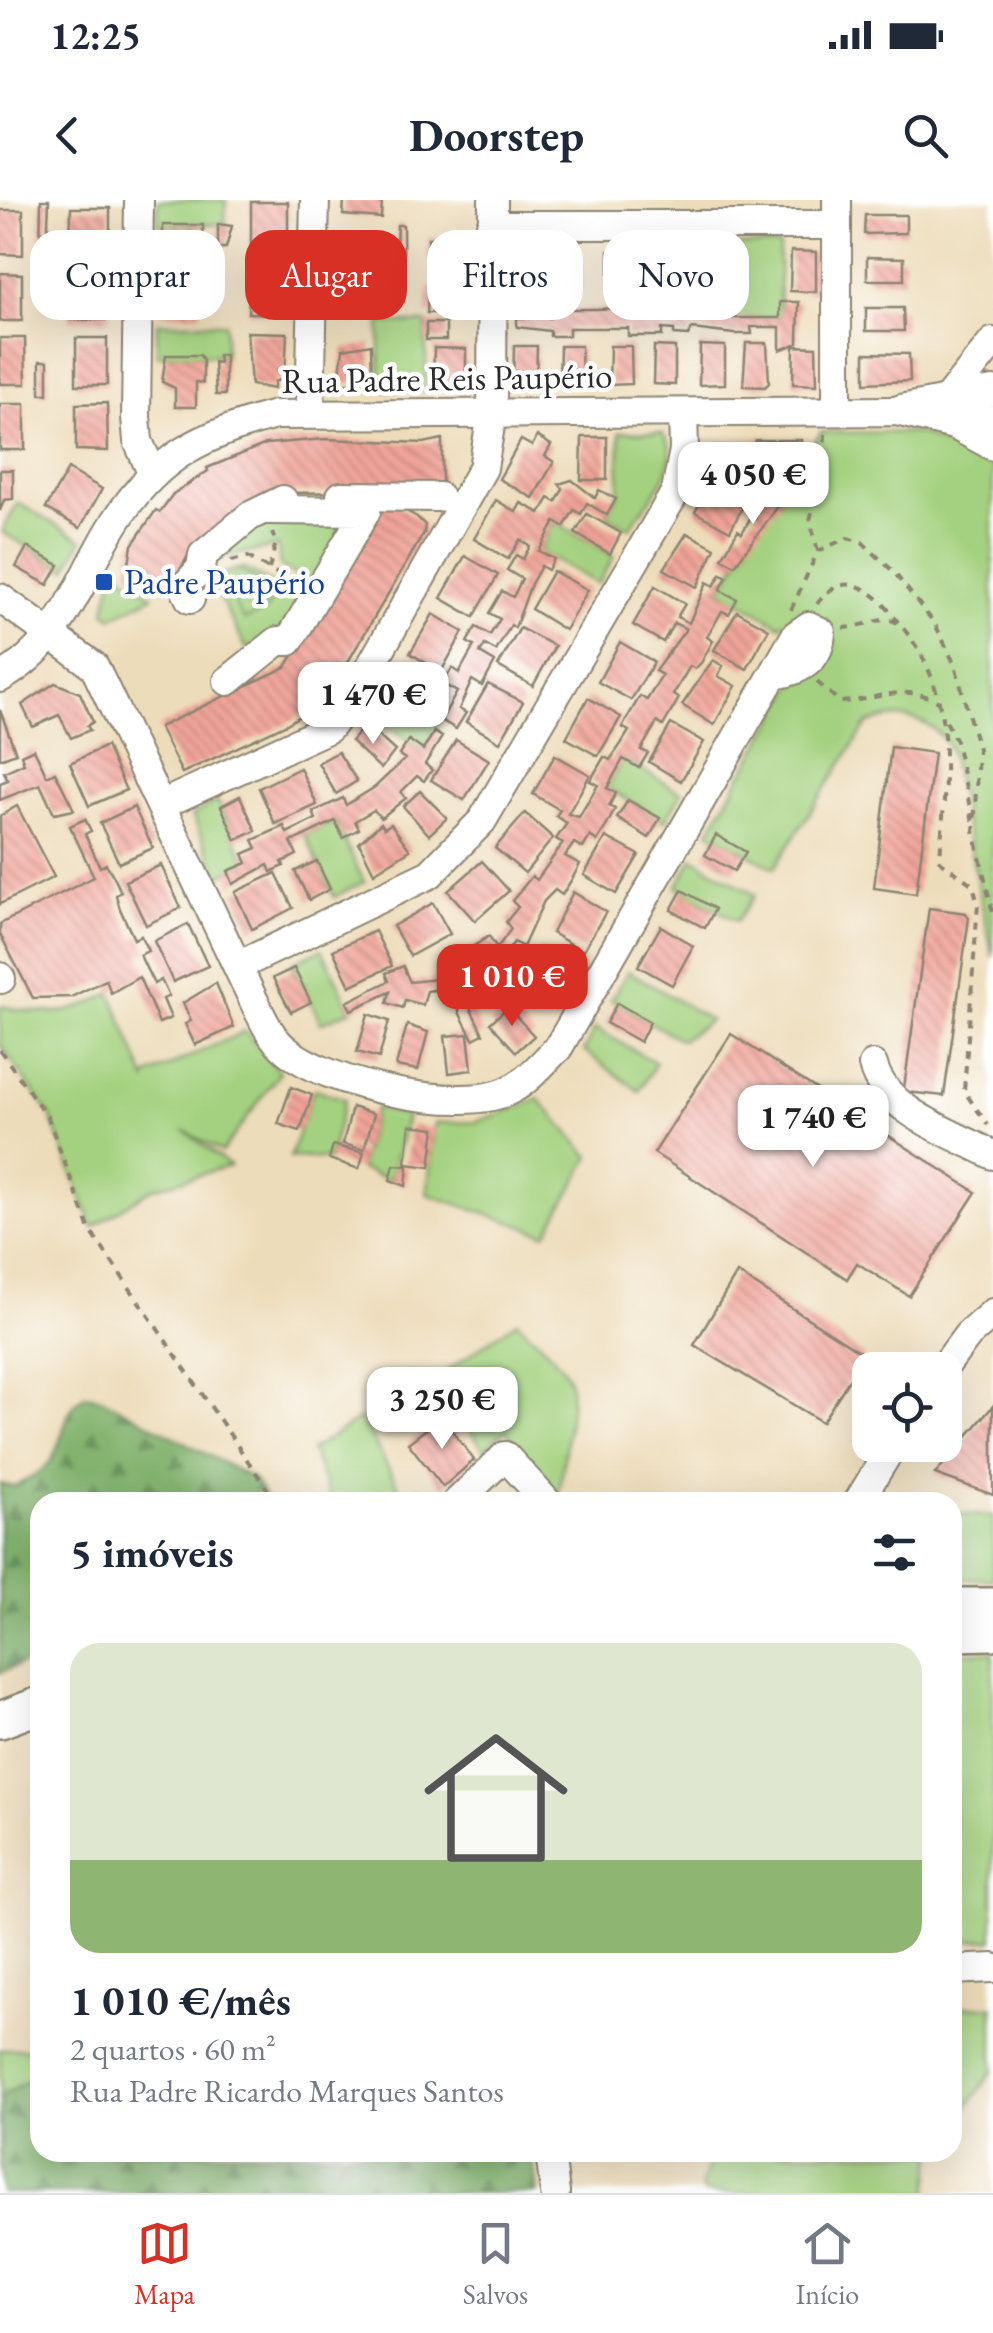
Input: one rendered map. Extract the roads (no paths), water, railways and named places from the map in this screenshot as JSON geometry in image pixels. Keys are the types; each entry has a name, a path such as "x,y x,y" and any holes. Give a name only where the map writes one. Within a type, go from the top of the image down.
{"main road":[{"path":"962,1606 993,1606"},
{"path":"962,1633 993,1632"},
{"path":"0,1695 30,1685"},
{"path":"0,1720 30,1709"}],"street":[{"path":"139,200 136,416 138,441 154,474"},
{"path":"310,413 315,200"},
{"path":"163,804 329,728 359,688 483,468 492,414 492,212 837,212 831,419"},
{"path":"993,342 951,411 993,446"},
{"name":"Rua Padre Reis Paupério","path":"951,411 993,392"},
{"name":"Rua Padre Reis Paupério","path":"0,678 50,637 81,593 116,521 154,474 215,431 275,415 684,413 831,419 896,411 951,411 993,420"},
{"path":"238,966 430,874 482,821 676,490 684,450 684,413"},
{"path":"268,510 276,502 292,498 429,502"},
{"path":"190,599 184,587 201,568 203,555 250,516 268,510 366,511 289,641 278,641 228,681"},
{"path":"0,598 94,666 267,1026 282,1047 307,1064 395,1092 458,1102 512,1090 558,1048 774,674"},
{"path":"873,1065 877,1081 892,1100 993,1155"},
{"path":"955,1352 993,1313"},
{"path":"467,1492 505,1456 538,1492"},
{"path":"864,1492 883,1462"},
{"path":"962,1970 993,1968"},
{"path":"551,2162 555,2193"}],"place":[{"name":"Padre Paupério","path":"104,582"}]}
